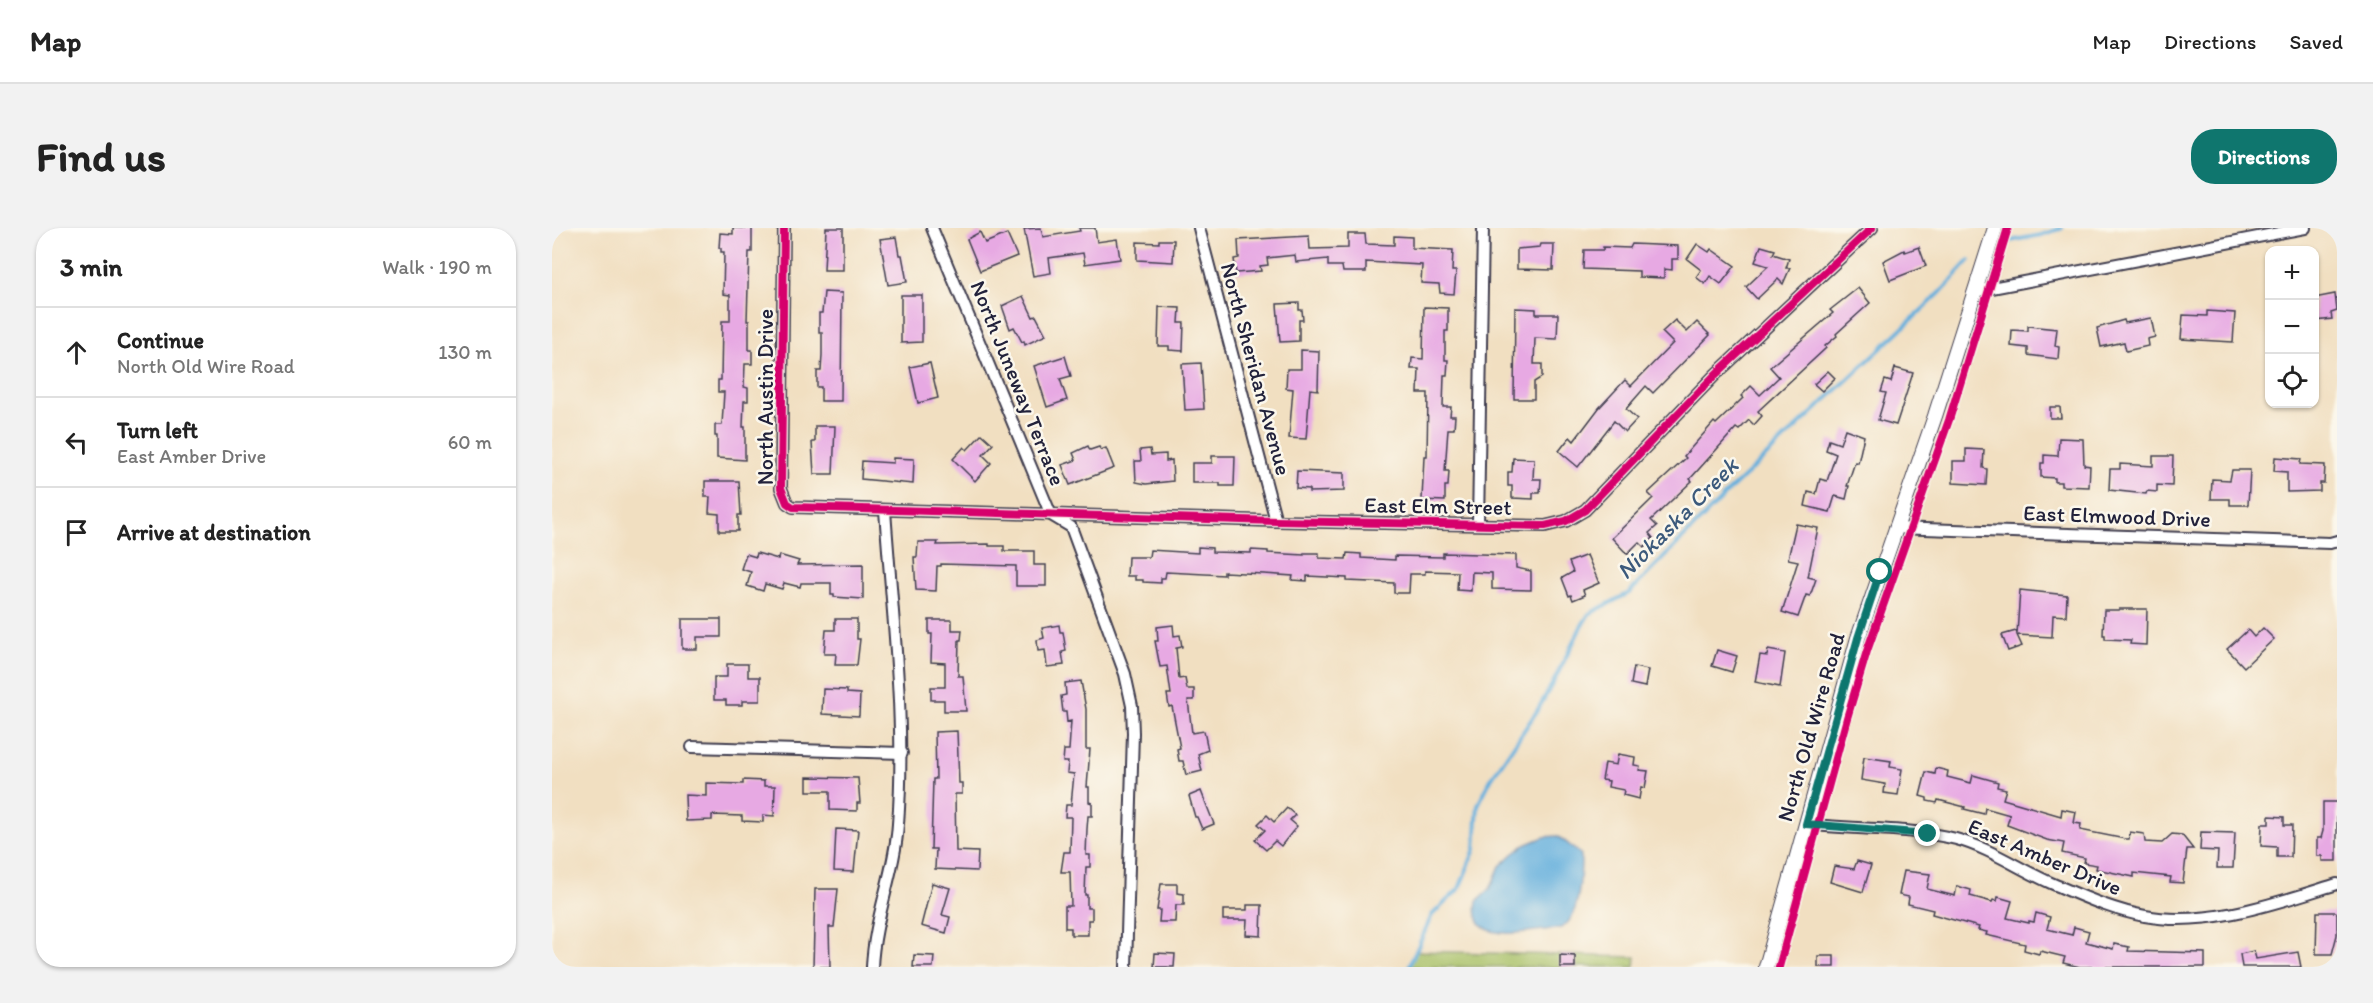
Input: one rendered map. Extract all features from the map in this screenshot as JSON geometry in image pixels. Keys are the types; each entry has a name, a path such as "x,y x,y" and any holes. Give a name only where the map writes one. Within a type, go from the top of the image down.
{"street":[{"name":"North Austin Drive","path":"784,228 782,495 787,503 802,508 885,510"},
{"name":"North Juneway Terrace","path":"932,228 1051,515 1071,527 1125,674 1133,733 1126,967"},
{"name":"North Sheridan Avenue","path":"1199,228 1276,521"},
{"path":"1478,524 1483,228"},
{"name":"East Elm Street","path":"885,510 1545,526 1566,521 1586,510 1715,375 1872,228"},
{"name":"North Old Wire Road","path":"1766,967 1858,638 1935,416 1995,228"},
{"path":"1976,291 2305,228"},
{"path":"872,967 876,930 898,827 902,753 885,510"},
{"name":"East Elmwood Drive","path":"1895,528 2330,543 2337,541"},
{"path":"692,747 902,753"},
{"name":"East Amber Drive","path":"1806,824 1928,834 1954,839 1978,846 2031,874 2100,904 2148,917 2173,919 2218,915 2292,898 2337,884"}],"green space":[{"path":"1416,951 1636,957 1635,967 1409,967"}],"water":[{"path":"1557,836 1581,855 1578,898 1575,909 1565,925 1557,929 1503,933 1491,931 1482,925 1477,916 1477,901 1490,889 1500,866 1525,845 1544,837"}],"building":[{"path":"733,228 752,228 747,321 749,321 749,350 752,350 752,364 745,364 744,387 748,388 748,401 744,401 745,460 717,458 717,436 715,436 715,425 722,425 724,392 718,392 718,380 721,380 722,321 730,321 730,295 723,294 724,252 721,252 719,248 720,233 733,234"},
{"path":"826,228 843,228 843,270 824,270"},
{"path":"1041,228 1043,237 1080,231 1079,228 1095,228 1097,242 1117,239 1120,259 1085,264 1083,253 1049,258 1051,273 1033,276 1024,229"},
{"path":"980,232 985,243 1007,234 1017,256 980,271 967,239"},
{"path":"1348,234 1365,234 1366,244 1394,245 1394,236 1412,237 1412,248 1453,250 1452,271 1456,271 1454,294 1440,293 1439,284 1421,283 1422,265 1366,262 1366,272 1343,272 1342,266 1328,266 1328,259 1296,262 1295,255 1267,258 1268,265 1260,266 1261,271 1236,273 1234,259 1239,258 1238,240 1309,236 1310,249 1348,248"},
{"path":"896,237 907,282 888,285 880,239"},
{"path":"1159,240 1174,240 1173,262 1137,260 1137,242 1159,243"},
{"path":"1541,244 1554,244 1553,270 1517,269 1517,249 1540,247"},
{"path":"1632,244 1678,246 1678,259 1672,259 1672,270 1664,269 1664,278 1639,277 1639,271 1583,269 1584,250 1603,250 1603,247 1630,248"},
{"path":"1697,244 1709,252 1711,249 1735,266 1721,284 1710,276 1705,284 1696,277 1701,270 1687,259"},
{"path":"1761,246 1775,250 1773,254 1789,259 1786,268 1790,268 1783,284 1778,279 1757,299 1746,287 1768,266 1755,262"},
{"path":"1919,247 1926,266 1890,280 1883,261 1904,250 1905,252"},
{"path":"1858,288 1870,303 1836,334 1837,336 1825,346 1826,348 1758,411 1762,416 1754,425 1749,420 1739,430 1736,428 1690,479 1692,481 1651,520 1657,526 1649,533 1653,538 1644,547 1639,542 1627,554 1612,538 1653,498 1648,493 1686,458 1684,456 1714,422 1716,424 1743,398 1741,396 1751,386 1760,395 1779,377 1770,367 1833,313 1830,310"},
{"path":"824,292 842,293 841,401 821,401 821,387 817,387 817,371 821,371 822,355 819,313 822,313"},
{"path":"2335,294 2337,311 2331,313 2332,319 2319,321 2319,297"},
{"path":"901,295 922,295 922,342 901,343"},
{"path":"1023,296 1033,317 1036,316 1046,335 1025,345 1014,327 1010,329 1002,306"},
{"path":"1299,303 1303,320 1299,320 1299,341 1280,342 1277,304"},
{"path":"1159,307 1180,308 1179,323 1184,323 1183,351 1169,350 1169,346 1158,346"},
{"path":"1424,307 1448,308 1445,360 1448,360 1447,375 1444,375 1443,407 1451,407 1450,416 1455,416 1454,429 1448,429 1445,471 1449,471 1448,486 1445,486 1445,501 1422,500 1424,456 1427,456 1428,393 1418,393 1419,369 1411,369 1412,358 1423,359"},
{"path":"1515,308 1536,309 1536,314 1558,314 1557,339 1535,338 1534,364 1542,364 1542,377 1534,382 1534,399 1514,399"},
{"path":"2207,311 2235,313 2233,342 2181,339 2183,315 2207,316"},
{"path":"2151,318 2155,337 2147,339 2148,346 2126,351 2124,342 2101,347 2097,328 2124,320 2125,323"},
{"path":"1675,320 1687,332 1697,322 1710,335 1653,393 1646,386 1626,409 1637,419 1625,432 1614,421 1578,467 1559,451 1570,437 1574,441 1599,408 1625,380 1631,386 1673,343 1662,332"},
{"path":"2028,326 2057,329 2055,346 2059,347 2058,359 2028,355 2028,348 2011,346 2012,330 2028,331"},
{"path":"1301,350 1319,351 1318,390 1310,389 1306,439 1289,438 1293,389 1286,388 1287,369 1301,369"},
{"path":"1065,356 1071,376 1060,379 1067,400 1047,407 1034,366"},
{"path":"930,363 938,398 918,403 910,367"},
{"path":"1201,363 1204,409 1185,410 1182,364"},
{"path":"1895,368 1913,373 1896,425 1878,420 1886,393 1881,392 1885,380 1891,382"},
{"path":"1828,371 1835,378 1822,391 1814,384"},
{"path":"2050,407 2060,407 2061,418 2050,418"},
{"path":"815,426 835,426 833,474 814,474 812,442 815,442"},
{"path":"1845,429 1864,436 1858,463 1855,462 1847,486 1849,486 1846,499 1835,496 1830,512 1805,506 1808,492 1816,494 1820,479 1827,481 1836,454 1826,450 1829,440 1840,444"},
{"path":"982,434 993,444 983,455 991,463 975,481 953,459 964,447 967,450"},
{"path":"2059,438 2083,439 2084,465 2090,466 2089,487 2061,486 2061,482 2055,482 2055,478 2041,477 2041,463 2044,463 2044,455 2058,456"},
{"path":"1088,446 1090,450 1099,447 1101,450 1106,448 1114,468 1070,485 1062,465 1076,460 1073,453"},
{"path":"1150,449 1151,455 1166,454 1166,461 1172,460 1173,481 1146,484 1136,482 1135,461 1141,461 1140,450"},
{"path":"1966,449 1984,450 1983,468 1987,469 1986,485 1953,483 1953,461 1966,461"},
{"path":"1212,456 1235,456 1234,486 1220,486 1220,483 1192,483 1192,463 1212,463"},
{"path":"2153,456 2173,456 2172,486 2157,485 2157,492 2147,491 2146,494 2109,490 2110,469 2120,469 2120,464 2153,466"},
{"path":"2275,457 2301,459 2300,464 2325,465 2324,483 2320,483 2320,491 2287,492 2287,472 2274,471"},
{"path":"893,458 914,459 913,484 861,479 862,461 893,463"},
{"path":"1513,458 1534,459 1533,479 1541,479 1540,493 1533,493 1533,499 1512,498 1512,486 1508,486 1508,472 1512,472"},
{"path":"2232,470 2250,470 2248,505 2230,505 2230,499 2211,499 2212,479 2230,480"},
{"path":"1297,471 1344,473 1344,491 1309,492 1309,489 1296,488"},
{"path":"705,481 739,481 741,515 738,515 738,531 719,531 719,514 709,513 710,497 705,497"},
{"path":"1796,524 1818,528 1808,577 1816,579 1810,596 1806,595 1798,617 1782,612 1798,561 1788,559"},
{"path":"918,542 938,542 937,545 989,544 989,546 1004,546 1004,551 1034,551 1034,565 1046,565 1046,586 1016,586 1016,566 941,564 937,566 936,591 916,590 914,557 917,557"},
{"path":"1198,547 1212,548 1212,552 1251,553 1251,550 1304,555 1304,553 1319,553 1319,558 1346,559 1347,553 1361,554 1361,558 1395,560 1395,556 1443,557 1443,553 1516,555 1516,568 1531,571 1531,590 1492,589 1492,573 1472,572 1471,591 1457,590 1458,572 1425,571 1425,574 1410,574 1409,593 1394,593 1394,583 1347,581 1347,578 1307,576 1307,581 1292,580 1293,576 1264,574 1224,572 1224,575 1166,572 1165,578 1161,578 1161,583 1143,582 1143,580 1135,580 1135,576 1127,576 1128,557 1149,557 1150,550 1198,553"},
{"path":"757,553 778,559 779,555 799,561 797,565 863,564 863,599 834,597 831,595 831,583 801,583 800,587 784,583 782,589 765,584 763,591 747,586 751,572 741,569 746,554 756,557"},
{"path":"1587,555 1599,583 1583,590 1585,595 1573,600 1562,578 1573,572 1569,562"},
{"path":"2020,590 2067,595 2066,616 2053,615 2052,637 2017,635 2022,646 2008,651 2002,635 2016,631 2017,634"},
{"path":"2147,609 2146,645 2130,644 2131,640 2105,639 2103,635 2104,610"},
{"path":"682,619 721,619 721,637 697,637 697,649 682,649"},
{"path":"835,619 857,619 857,639 860,639 857,665 835,665 836,654 824,654 826,630 835,630"},
{"path":"929,620 952,620 952,630 962,630 961,640 959,640 958,676 963,676 966,711 944,711 944,700 931,700 931,687 945,687 945,663 931,662 932,634 929,634"},
{"path":"1059,625 1060,632 1063,632 1066,651 1062,652 1064,665 1047,667 1045,650 1038,651 1037,640 1044,638 1042,628"},
{"path":"1173,625 1174,636 1180,635 1182,647 1176,648 1179,679 1185,678 1187,689 1194,689 1194,700 1188,700 1192,733 1204,731 1208,750 1198,754 1202,771 1186,775 1183,761 1179,761 1177,749 1180,748 1172,706 1169,707 1167,694 1171,694 1167,666 1160,667 1155,641 1158,641 1157,627"},
{"path":"2263,628 2274,639 2244,667 2227,649 2248,630 2254,637"},
{"path":"1717,650 1737,656 1732,672 1712,666"},
{"path":"1768,650 1785,653 1780,687 1755,682 1760,655 1767,656"},
{"path":"727,664 748,664 748,677 760,677 760,701 742,701 742,705 726,705 726,700 714,700 714,677 727,677"},
{"path":"1634,667 1648,670 1645,687 1631,684"},
{"path":"1081,681 1086,709 1086,749 1090,749 1087,787 1089,787 1089,802 1092,803 1092,816 1088,816 1086,855 1090,855 1090,867 1086,867 1085,895 1087,895 1087,908 1092,908 1092,920 1088,920 1088,935 1071,935 1071,928 1065,928 1065,906 1071,906 1070,872 1061,872 1064,852 1070,852 1071,817 1065,817 1066,805 1071,805 1074,774 1067,773 1068,762 1063,762 1064,750 1069,750 1071,721 1067,722 1066,712 1063,712 1061,696 1066,695 1065,683"},
{"path":"823,689 847,690 847,693 860,694 859,716 822,714"},
{"path":"957,731 959,783 962,783 962,794 955,794 956,851 978,852 977,871 935,869 936,849 931,849 933,779 936,779 935,732"},
{"path":"1618,754 1635,757 1634,765 1640,766 1639,770 1648,771 1645,788 1641,787 1639,799 1623,795 1624,790 1608,787 1609,781 1602,780 1605,763 1616,765"},
{"path":"1864,757 1891,761 1890,767 1902,769 1898,795 1884,793 1885,784 1861,780"},
{"path":"1936,768 1948,771 1947,777 1971,783 1973,775 1998,782 1997,787 2006,789 2003,799 2061,816 2062,809 2076,812 2074,823 2081,824 2080,830 2125,839 2129,839 2130,832 2144,834 2145,842 2162,843 2172,834 2182,835 2193,849 2187,849 2183,883 2170,882 2171,877 2134,873 2134,877 2096,869 2097,865 2084,863 2085,858 2062,853 2064,843 2047,840 2007,825 2010,815 1985,808 1984,814 1938,800 1937,803 1927,801 1927,798 1920,796 1926,772 1935,774"},
{"path":"807,777 858,778 860,803 857,803 857,811 830,810 830,791 807,791"},
{"path":"743,780 764,781 764,786 775,786 774,816 763,815 763,822 742,821 742,816 712,815 712,820 686,821 685,795 706,796 706,783 743,784"},
{"path":"1201,791 1214,824 1202,829 1195,817 1189,796"},
{"path":"2323,802 2337,802 2337,861 2322,861 2322,856 2317,856 2317,838 2321,838 2323,831"},
{"path":"1287,808 1295,815 1290,820 1297,826 1281,846 1275,841 1266,850 1255,840 1265,830 1258,824 1267,815 1274,822"},
{"path":"2269,816 2284,817 2284,825 2292,825 2291,857 2277,857 2277,847 2261,846 2262,824 2269,824"},
{"path":"836,829 858,830 854,872 834,871"},
{"path":"2201,832 2235,833 2233,868 2217,868 2218,851 2200,850"},
{"path":"1857,861 1871,865 1863,892 1830,882 1834,866 1854,869"},
{"path":"1904,871 1930,874 1927,889 1955,896 1957,886 1971,890 1970,896 1992,902 1997,901 1998,897 2012,901 2007,918 2029,923 2029,921 2034,922 2036,913 2050,917 2047,929 2072,935 2074,927 2089,931 2086,942 2113,949 2114,944 2129,947 2128,951 2205,953 2205,967 2080,967 2063,963 2065,957 2024,950 2025,944 1986,935 1987,932 1978,930 1979,927 1932,914 1933,910 1908,904 1909,897 1899,895"},
{"path":"932,883 950,888 942,915 950,917 946,933 921,926"},
{"path":"1161,884 1177,884 1177,893 1184,894 1184,905 1176,905 1175,922 1159,922 1160,910 1157,910"},
{"path":"815,889 838,889 834,927 829,927 830,967 813,967"},
{"path":"1247,905 1262,905 1261,936 1246,935 1247,920 1223,920 1223,910 1247,910"},
{"path":"2317,912 2336,912 2337,914 2337,935 2332,954 2316,954"},
{"path":"2254,951 2256,959 2298,952 2301,967 2242,967 2240,954"},
{"path":"1155,953 1175,954 1174,967 1154,967"},
{"path":"914,955 934,956 933,967 913,967"},
{"path":"1560,955 1575,956 1575,967 1560,967"},
{"path":"1818,956 1834,956 1834,967 1818,967"}],"waterway":[{"name":"Niokaska Creek","path":"2010,241 2062,228"},
{"name":"Niokaska Creek","path":"1409,967 1432,915 1459,889 1475,849 1478,805 1491,779 1537,711 1589,614 1629,593 1731,489 1940,293 1970,260"}],"cycle path":[{"path":"784,228 781,488 787,503 793,507 1545,526 1566,521 1585,510 1715,375 1872,228"},
{"path":"1779,967 1867,651 1949,420 2008,228"}],"route":[{"path":"1880,572 1858,638 1806,824 1928,834"}]}
